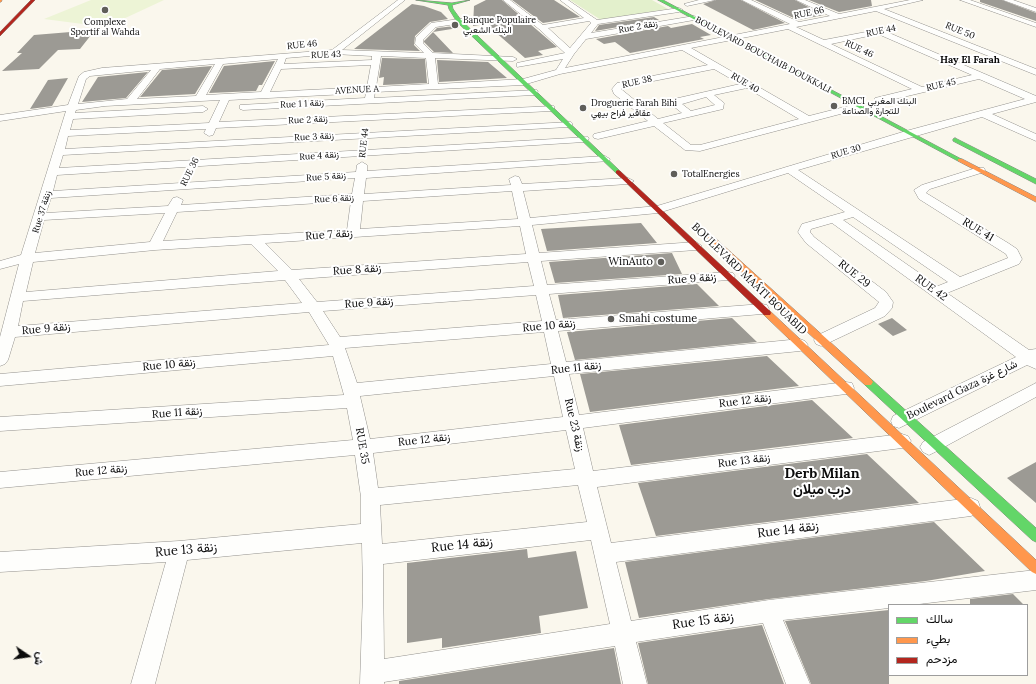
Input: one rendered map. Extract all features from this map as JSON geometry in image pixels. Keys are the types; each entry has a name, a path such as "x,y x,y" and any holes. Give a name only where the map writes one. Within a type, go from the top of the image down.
{"main road":[{"path":"0,35 16,15 33,0"},
{"path":"418,0 445,2 465,1 469,19 547,88"},
{"name":"BOULEVARD BOUCHAIB DOUKKALI","path":"660,0 682,4 701,11"},
{"name":"BOULEVARD MAÂTI BOUABID","path":"445,2 460,21 523,82 1036,568"},
{"name":"BOULEVARD BOUCHAIB DOUKKALI","path":"682,4 694,18 730,38 1036,200"},
{"name":"BOULEVARD BOUCHAIB DOUKKALI","path":"735,28 762,41"},
{"path":"875,99 891,107"},
{"path":"917,120 1036,182"},
{"name":"BOULEVARD MAÂTI BOUABID","path":"702,231 1036,536"}],"street":[{"path":"334,52 402,0"},
{"path":"506,0 542,27 569,54"},
{"path":"563,0 594,21"},
{"path":"542,27 594,21 682,4 712,0"},
{"path":"745,0 797,24"},
{"path":"798,0 837,16"},
{"path":"896,0 904,3"},
{"name":"RUE 66","path":"558,72 920,0"},
{"path":"963,0 1036,25"},
{"path":"1006,0 1036,10"},
{"path":"974,4 987,1"},
{"name":"RUE 50","path":"877,8 1034,70"},
{"name":"Rue 2 زنقة","path":"582,36 694,18"},
{"path":"434,86 430,55 419,44 418,39 434,25 460,21"},
{"path":"535,78 558,72 569,54 594,21"},
{"name":"RUE 44","path":"823,43 915,24"},
{"name":"RUE 46","path":"788,26 922,90"},
{"path":"879,31 1035,100"},
{"name":"RUE 40","path":"683,47 808,120"},
{"name":"RUE 46","path":"94,72 334,52 376,58 430,55 498,58 517,62 569,54"},
{"path":"264,95 283,57"},
{"name":"RUE 44","path":"353,233 369,100 376,58"},
{"name":"RUE 43","path":"279,67 376,58"},
{"path":"199,99 220,62"},
{"name":"RUE 38","path":"716,66 616,87 616,92 689,148 700,148 808,120"},
{"path":"130,102 157,67"},
{"name":"Rue 37 زنقة","path":"0,360 9,332 27,258 41,217 71,111 82,78 94,72"},
{"name":"RUE 45","path":"875,99 922,90 980,76"},
{"name":"AVENUE A","path":"71,111 130,102 199,99 228,105 264,95 523,82 535,78"},
{"path":"689,114 677,106 677,101 748,85"},
{"name":"Rue 1 زنقة 1","path":"71,111 369,100 534,92"},
{"path":"598,136 720,107 719,103 707,94"},
{"name":"RUE 30","path":"658,209 930,127 1035,100"},
{"name":"RUE 36","path":"155,246 213,125 228,105"},
{"path":"808,120 860,106"},
{"name":"Rue 2 زنقة","path":"65,133 551,108"},
{"path":"0,118 71,111"},
{"path":"984,114 1036,138"},
{"name":"Rue 3 زنقة","path":"60,152 568,124"},
{"name":"Rue 4 زنقة","path":"54,172 584,139"},
{"name":"Rue 5 زنقة","path":"47,195 605,159"},
{"name":"Rue 23 زنقة","path":"512,166 635,684"},
{"name":"RUE 42","path":"790,170 958,282"},
{"name":"RUE 41","path":"936,292 1014,261 1015,255 1004,246 922,197 920,193 920,190 926,187 980,170"},
{"name":"Rue 6 زنقة","path":"41,217 628,181"},
{"name":"Rue 7 زنقة","path":"0,265 27,258 155,246 525,222 658,209"},
{"name":"RUE 29","path":"821,340 880,312 885,308 886,302 881,295 806,236 804,232 806,227 854,213"},
{"name":"RUE 42","path":"834,219 936,292 1034,358"},
{"name":"RUE 35","path":"255,240 288,275 313,307 337,347 352,396 363,447 370,498 374,592 372,678"},
{"name":"Rue 8 زنقة","path":"17,297 288,275 696,246"},
{"name":"Rue 9 زنقة","path":"9,332 313,307 728,276"},
{"name":"Rue 10 زنقة","path":"0,380 550,326 762,308"},
{"name":"Rue 11 زنقة","path":"0,424 352,396 560,370 800,345"},
{"name":"Boulevard Gaza شارع غزة","path":"887,427 1034,358"},
{"name":"Rue 12 زنقة","path":"0,480 363,447 573,423 846,388"},
{"path":"916,454 1036,389"},
{"name":"Rue 13 زنقة","path":"370,498 586,478 902,441"},
{"name":"Rue 14 زنقة","path":"604,554 971,507"},
{"name":"Rue 14 زنقة","path":"373,555 599,530"},
{"name":"Rue 13 زنقة","path":"0,562 179,551 372,533"},
{"path":"143,684 179,551"},
{"name":"Rue 15 زنقة","path":"372,678 623,633 769,611 1036,580"},
{"path":"769,611 798,684"}],"green space":[{"name":"Complexe Sportif al Wahda","path":"91,0 164,0 106,27 44,19"},
{"path":"570,0 652,0 668,9 601,20"}],"building":[{"path":"486,0 502,0 557,47 538,51 543,55 525,58 486,24 473,26 474,6"},
{"path":"512,0 554,0 580,17 543,23"},
{"path":"716,0 741,0 785,23 753,30 703,4"},
{"path":"755,0 795,0 824,15 798,20"},
{"path":"809,0 871,0 872,6 839,12"},
{"path":"980,0 1002,0 1036,13 1036,21 980,2"},
{"path":"412,4 424,6 441,12 448,19 430,22 415,36 414,45 420,51 354,49"},
{"path":"654,17 659,20 595,31 599,25"},
{"path":"692,24 711,35 700,37 704,39 630,53 615,42 604,44 596,39 668,26 671,28"},
{"path":"455,26 458,28 433,32 437,28"},
{"path":"95,30 80,49 58,50 39,69 2,71 22,53 17,53 34,35"},
{"path":"433,32 453,53 434,52 424,42"},
{"path":"382,58 425,59 427,83 383,85 384,77 379,78"},
{"path":"437,60 488,62 507,78 439,82"},
{"path":"275,61 262,85 259,85 256,91 209,93 224,66"},
{"path":"212,66 195,94 140,97 162,70"},
{"path":"148,72 126,98 82,102 98,77"},
{"path":"68,78 52,106 30,109 48,80"},
{"path":"641,223 657,243 547,251 541,229"},
{"path":"672,253 682,274 555,283 549,262"},
{"path":"697,284 719,306 563,318 558,295"},
{"path":"732,318 757,342 575,360 567,332"},
{"path":"892,318 907,330 893,336 878,324"},
{"path":"767,356 799,386 590,412 580,374"},
{"path":"812,400 853,438 631,465 619,425"},
{"path":"867,454 919,503 656,536 638,483"},
{"path":"1036,462 1036,503 1007,478"},
{"path":"934,522 985,571 926,581 769,599 639,618 625,562"},
{"path":"527,549 528,558 576,551 588,608 539,616 541,633 442,648 442,638 407,643 407,563"},
{"path":"1013,594 1023,604 970,604 970,599"},
{"path":"888,610 889,684 811,684 785,621"},
{"path":"762,625 784,684 648,684 638,643"},
{"path":"614,648 621,684 399,684 399,681"}],"traffic: fast":[{"path":"418,0 452,4 468,0"},
{"path":"660,0 960,160"},
{"path":"450,4 451,9 459,21 618,172"},
{"path":"955,140 1036,182"},
{"path":"868,382 1036,536"}],"traffic: slow":[{"path":"960,160 1036,200"},
{"path":"711,239 868,382"},
{"path":"767,313 1036,568"}],"traffic: jam":[{"path":"0,35 33,0"},
{"path":"618,172 767,313"}],"place":[{"name":"Complexe Sportif al Wahda","path":"105,10"},
{"name":"Banque Populaire البنك الشعبي","path":"455,25"},
{"name":"BMCI البنك المغربي للتجارة والصناعة","path":"834,106"},
{"name":"Droguerie Farah Bihi عقاقير فراح بيهي","path":"583,108"},
{"name":"TotalEnergies","path":"674,174"},
{"name":"WinAuto","path":"661,262"},
{"name":"Smahi costume","path":"611,319"}],"district":[{"name":"Hay El Farah","path":"970,60"},
{"name":"Derb Milan درب ميلان","path":"822,482"}]}
